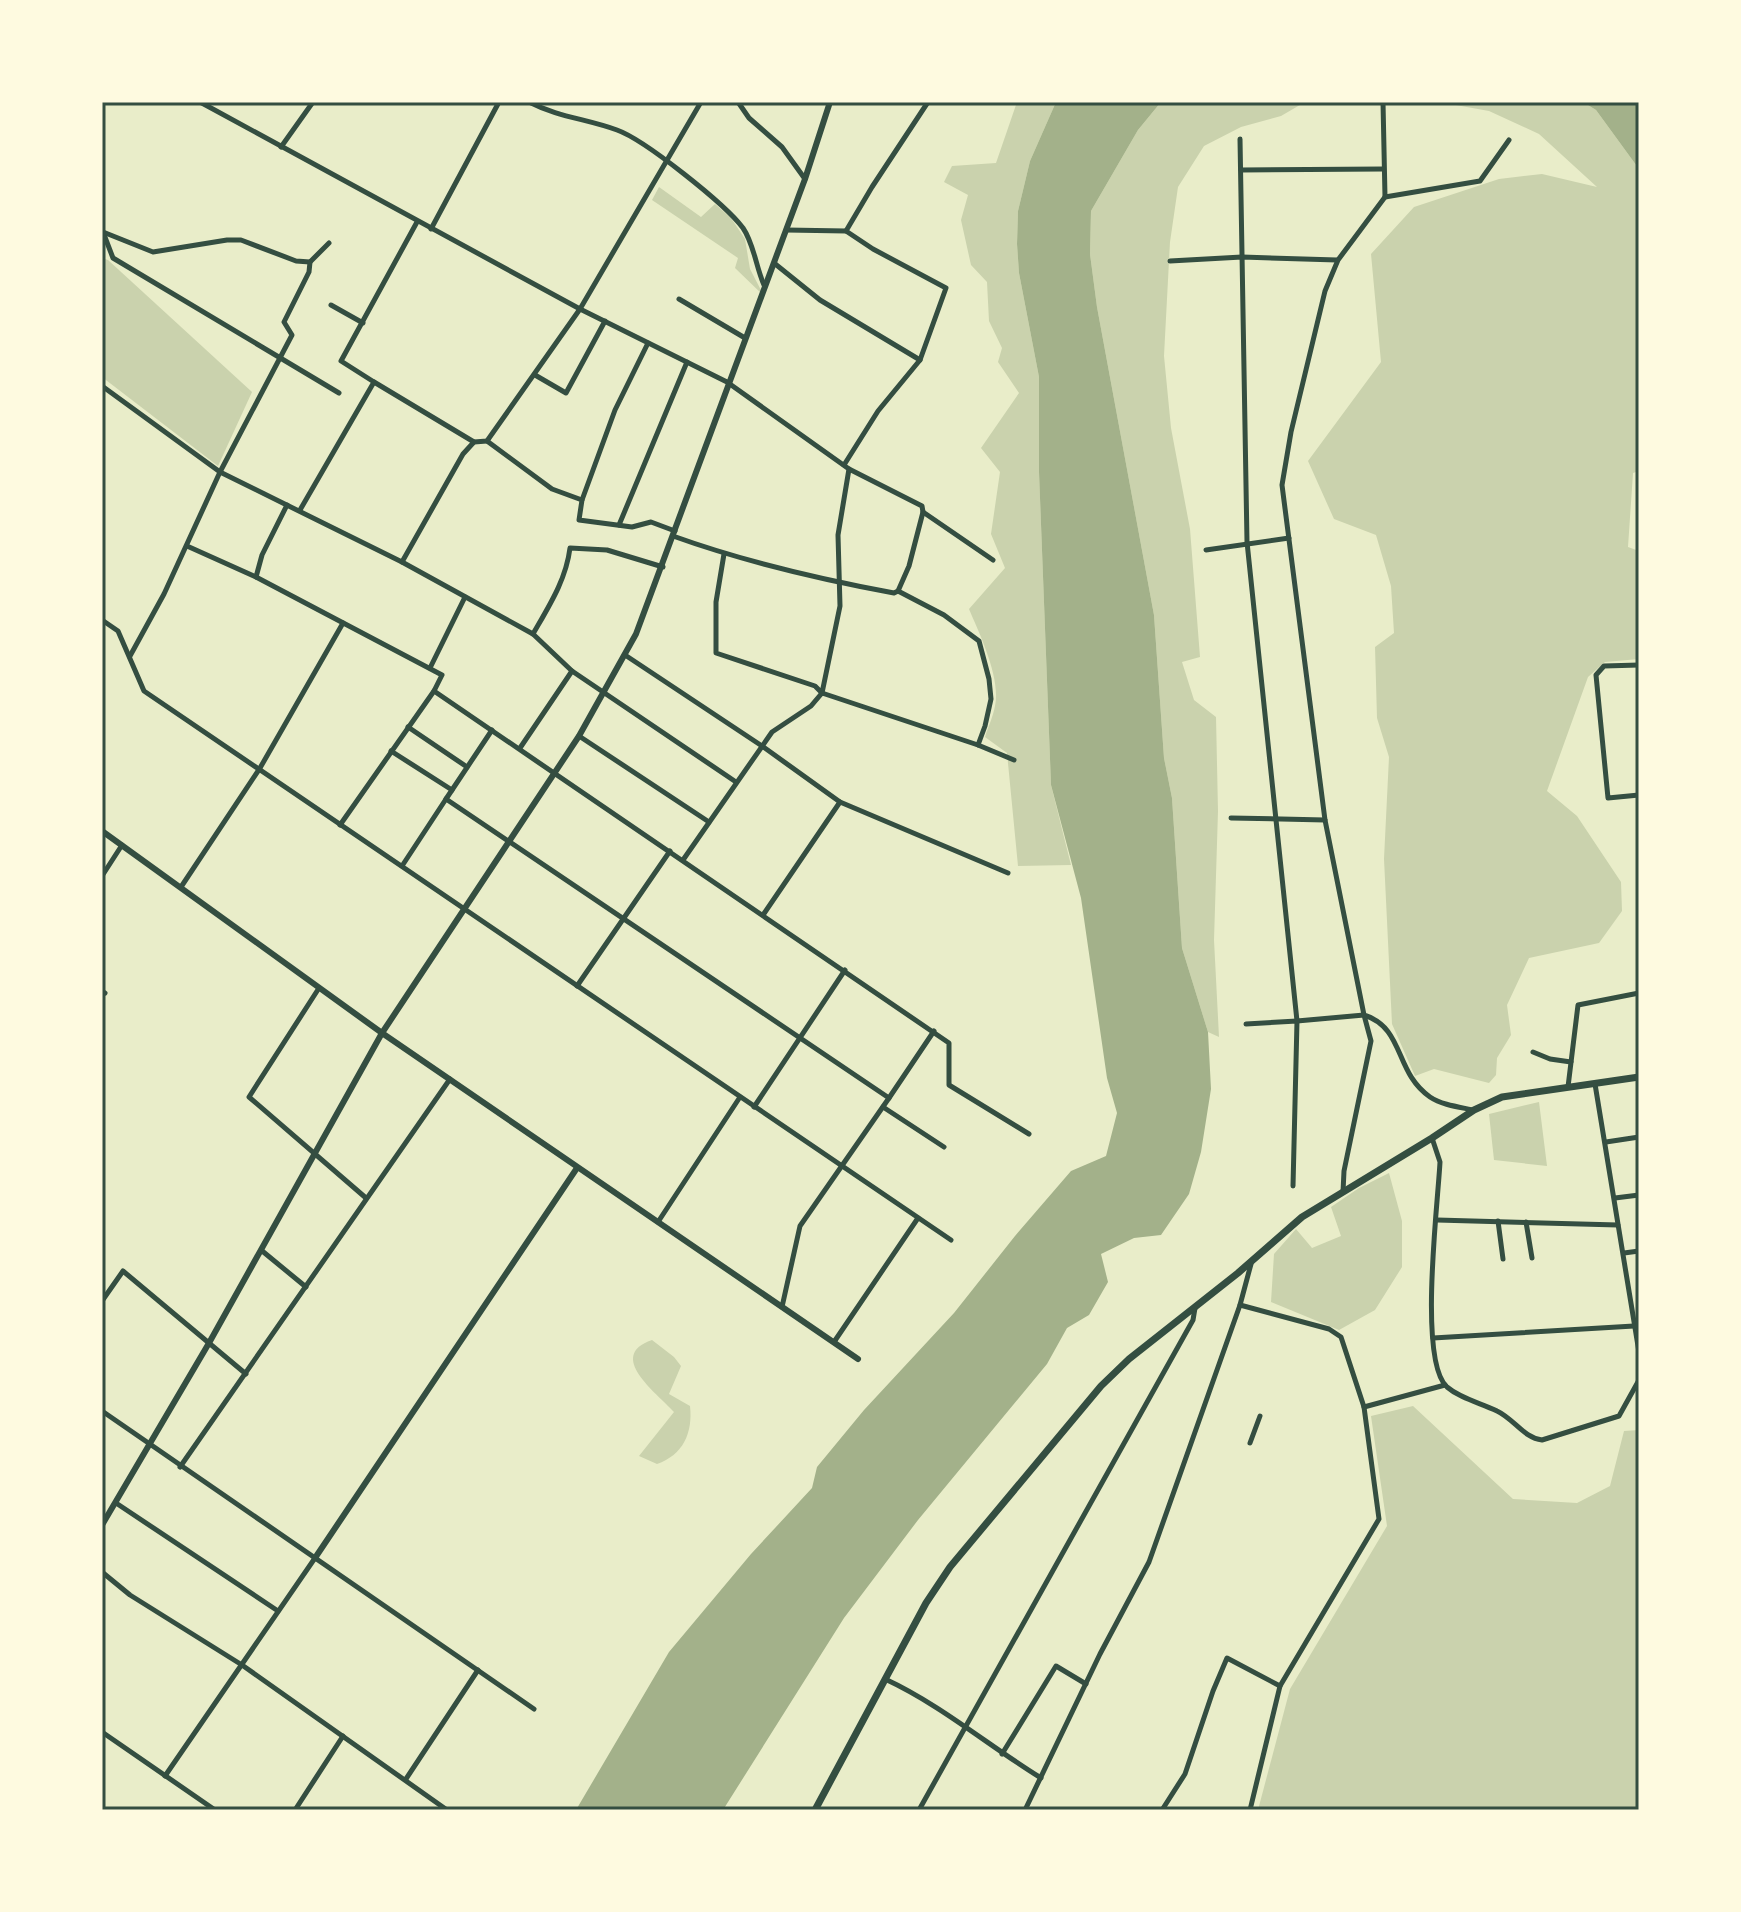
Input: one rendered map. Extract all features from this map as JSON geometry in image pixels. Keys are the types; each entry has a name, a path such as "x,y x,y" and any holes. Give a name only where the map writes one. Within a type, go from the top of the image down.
{"main road":[{"path":"815,1810 926,1603 950,1567 1101,1386 1129,1359 1195,1308 1302,1217 1474,1110 1502,1097 1639,1077"}],"street":[{"path":"200,102 580,309 727,382 846,467 922,506 909,566 898,591"},
{"path":"281,147 313,102"},
{"path":"431,229 499,102"},
{"path":"529,102 551,113 618,130 666,160 744,229 764,285"},
{"path":"487,441 580,309 701,102"},
{"path":"738,102 749,118 782,147 805,179"},
{"path":"102,1525 209,1343 382,1033 579,736 625,655 663,567 727,382 805,179 830,102"},
{"path":"846,231 928,102"},
{"path":"1343,1193 1344,1171 1371,1041 1325,820 1282,485 1325,291 1338,260 1385,197 1383,102"},
{"path":"1240,139 1247,542 1297,1021 1293,1186"},
{"path":"1385,197 1480,181 1509,140"},
{"path":"1241,170 1383,169"},
{"path":"417,222 341,361 474,442 487,441 552,489 582,500"},
{"path":"683,860 772,732 811,706 822,693 840,606 838,535 846,467 878,411 920,360 946,288 846,231 786,230"},
{"path":"103,231 153,252 241,240 296,261 310,262"},
{"path":"103,231 113,258 339,393"},
{"path":"130,656 187,546 220,472 292,335 284,322 309,272 310,262 329,243"},
{"path":"1170,261 1242,257 1338,260"},
{"path":"774,263 820,300 920,360"},
{"path":"679,299 745,338"},
{"path":"331,305 363,323"},
{"path":"535,375 566,393 605,321"},
{"path":"648,343 615,410 582,500 579,520 632,527 651,522 724,554 839,583 894,593 898,591 944,615 979,641 989,679 991,699 978,745"},
{"path":"619,525 687,362"},
{"path":"300,510 374,382"},
{"path":"102,386 220,472 402,562 533,634 572,671 736,782"},
{"path":"402,562 463,454 474,442"},
{"path":"256,577 262,555 287,505"},
{"path":"923,512 993,560"},
{"path":"1206,550 1289,538"},
{"path":"187,546 256,577 442,675 340,825"},
{"path":"533,634 558,592 570,548 607,550 663,567"},
{"path":"724,554 715,614 716,653 1014,760"},
{"path":"430,668 465,597"},
{"path":"102,620 118,631 144,691 951,1240"},
{"path":"181,887 260,768 343,623"},
{"path":"625,655 840,802 1008,873"},
{"path":"1639,665 1604,666 1596,675 1608,798 1639,795"},
{"path":"520,748 572,671"},
{"path":"434,691 934,1031 949,1043 949,1085 1029,1134"},
{"path":"408,727 467,767"},
{"path":"402,866 492,730"},
{"path":"579,736 709,822"},
{"path":"391,751 452,790"},
{"path":"446,799 889,1098"},
{"path":"763,915 840,802"},
{"path":"1231,818 1325,820"},
{"path":"102,831 382,1033 858,1359"},
{"path":"102,876 122,845"},
{"path":"577,986 670,851"},
{"path":"754,1107 845,970"},
{"path":"319,988 249,1097 366,1198"},
{"path":"1568,1087 1578,1005 1639,993"},
{"path":"1246,1024 1364,1015 1378,1019 1388,1029 1408,1077 1430,1097 1474,1110"},
{"path":"782,1307 800,1226 934,1031"},
{"path":"1533,1052 1550,1059 1571,1062"},
{"path":"180,1467 450,1079"},
{"path":"1595,1083 1618,1225 1636,1308 1634,1326 1639,1352"},
{"path":"658,1222 740,1097"},
{"path":"883,1107 944,1147"},
{"path":"1606,1142 1639,1137"},
{"path":"1432,1138 1440,1162 1430,1316 1439,1372 1445,1385 1511,1419 1531,1439 1542,1440 1619,1416 1639,1380"},
{"path":"165,1776 577,1168"},
{"path":"1615,1198 1639,1195"},
{"path":"834,1342 918,1218"},
{"path":"1437,1220 1618,1225"},
{"path":"1498,1221 1503,1259"},
{"path":"1526,1222 1532,1258"},
{"path":"261,1250 306,1287"},
{"path":"1624,1253 1639,1251"},
{"path":"1025,1810 1149,1562 1240,1305 1253,1259"},
{"path":"102,1301 123,1271 246,1374"},
{"path":"1240,1305 1329,1329 1341,1337 1364,1407 1379,1519 1280,1686 1250,1810"},
{"path":"919,1810 1193,1320 1195,1308"},
{"path":"1433,1338 1634,1326"},
{"path":"1364,1407 1445,1385"},
{"path":"102,1411 534,1709"},
{"path":"1250,1443 1260,1416"},
{"path":"116,1503 279,1612"},
{"path":"102,1572 130,1595 242,1665 447,1810"},
{"path":"1162,1810 1185,1774 1227,1658 1280,1686"},
{"path":"1002,1754 1056,1666 1086,1684"},
{"path":"406,1779 478,1670"},
{"path":"885,1679 919,1695 1041,1778"},
{"path":"102,1732 215,1810"},
{"path":"295,1810 343,1736"}],"shaded area":[{"path":"1017,102 1056,102 1030,161 1018,211 1017,244 1019,273 1039,377 1039,472 1051,785 1071,865 1018,866 1007,753 985,737 995,706 995,683 969,609 1005,568 991,534 1000,472 981,448 1019,393 998,362 1002,348 989,321 987,282 971,265 961,220 968,195 944,182 952,166 996,163"},
{"path":"1056,102 1161,102 1138,130 1091,211 1090,254 1154,615 1164,758 1172,798 1182,948 1208,1032 1211,1089 1201,1152 1189,1194 1161,1235 1134,1238 1101,1254 1108,1282 1089,1315 1067,1328 1047,1364 918,1520 844,1618 723,1810 576,1810 669,1652 751,1554 812,1488 817,1467 864,1410 954,1313 1071,1171 1106,1156 1117,1113 1107,1078 1081,898 1051,785 1039,472 1039,377 1019,273 1017,244 1018,211 1030,161"},
{"path":"1161,102 1305,102 1281,116 1241,127 1204,146 1178,187 1170,242 1164,356 1171,428 1190,529 1200,657 1182,662 1194,700 1216,717 1218,811 1214,940 1219,1037 1208,1032 1182,948 1172,798 1164,758 1154,615 1090,254 1091,211 1138,130"},
{"path":"1439,102 1583,102 1596,110 1639,169 1639,471 1633,473 1628,547 1639,551 1639,659 1605,662 1588,677 1547,791 1577,816 1621,882 1622,911 1599,943 1529,958 1507,1005 1511,1035 1497,1058 1496,1075 1489,1083 1434,1069 1415,1076 1392,1024 1384,859 1389,757 1377,718 1375,647 1394,633 1391,586 1376,535 1334,519 1308,461 1381,362 1371,254 1414,207 1499,179 1542,174 1597,187 1539,134 1489,111"},
{"path":"1583,102 1639,102 1639,169 1596,110"},
{"path":"659,187 701,217 715,204 731,218 745,239 750,269 764,296 735,268 738,258 652,200"},
{"path":"102,258 108,260 252,392 218,466 102,377"},
{"path":"1539,1102 1547,1166 1494,1160 1489,1114"},
{"path":"1389,1173 1402,1221 1402,1267 1375,1310 1339,1330 1271,1302 1274,1254 1296,1229 1312,1248 1341,1236 1331,1207"},
{"path":"652,1340 681,1366 669,1394 690,1406 691,1416 688,1434 680,1449 657,1464 639,1456 674,1412 647,1385 634,1365 634,1355 639,1347"},
{"path":"1413,1406 1513,1499 1577,1503 1610,1486 1624,1431 1639,1430 1639,1810 1258,1810 1290,1689 1387,1526 1371,1416"}]}
